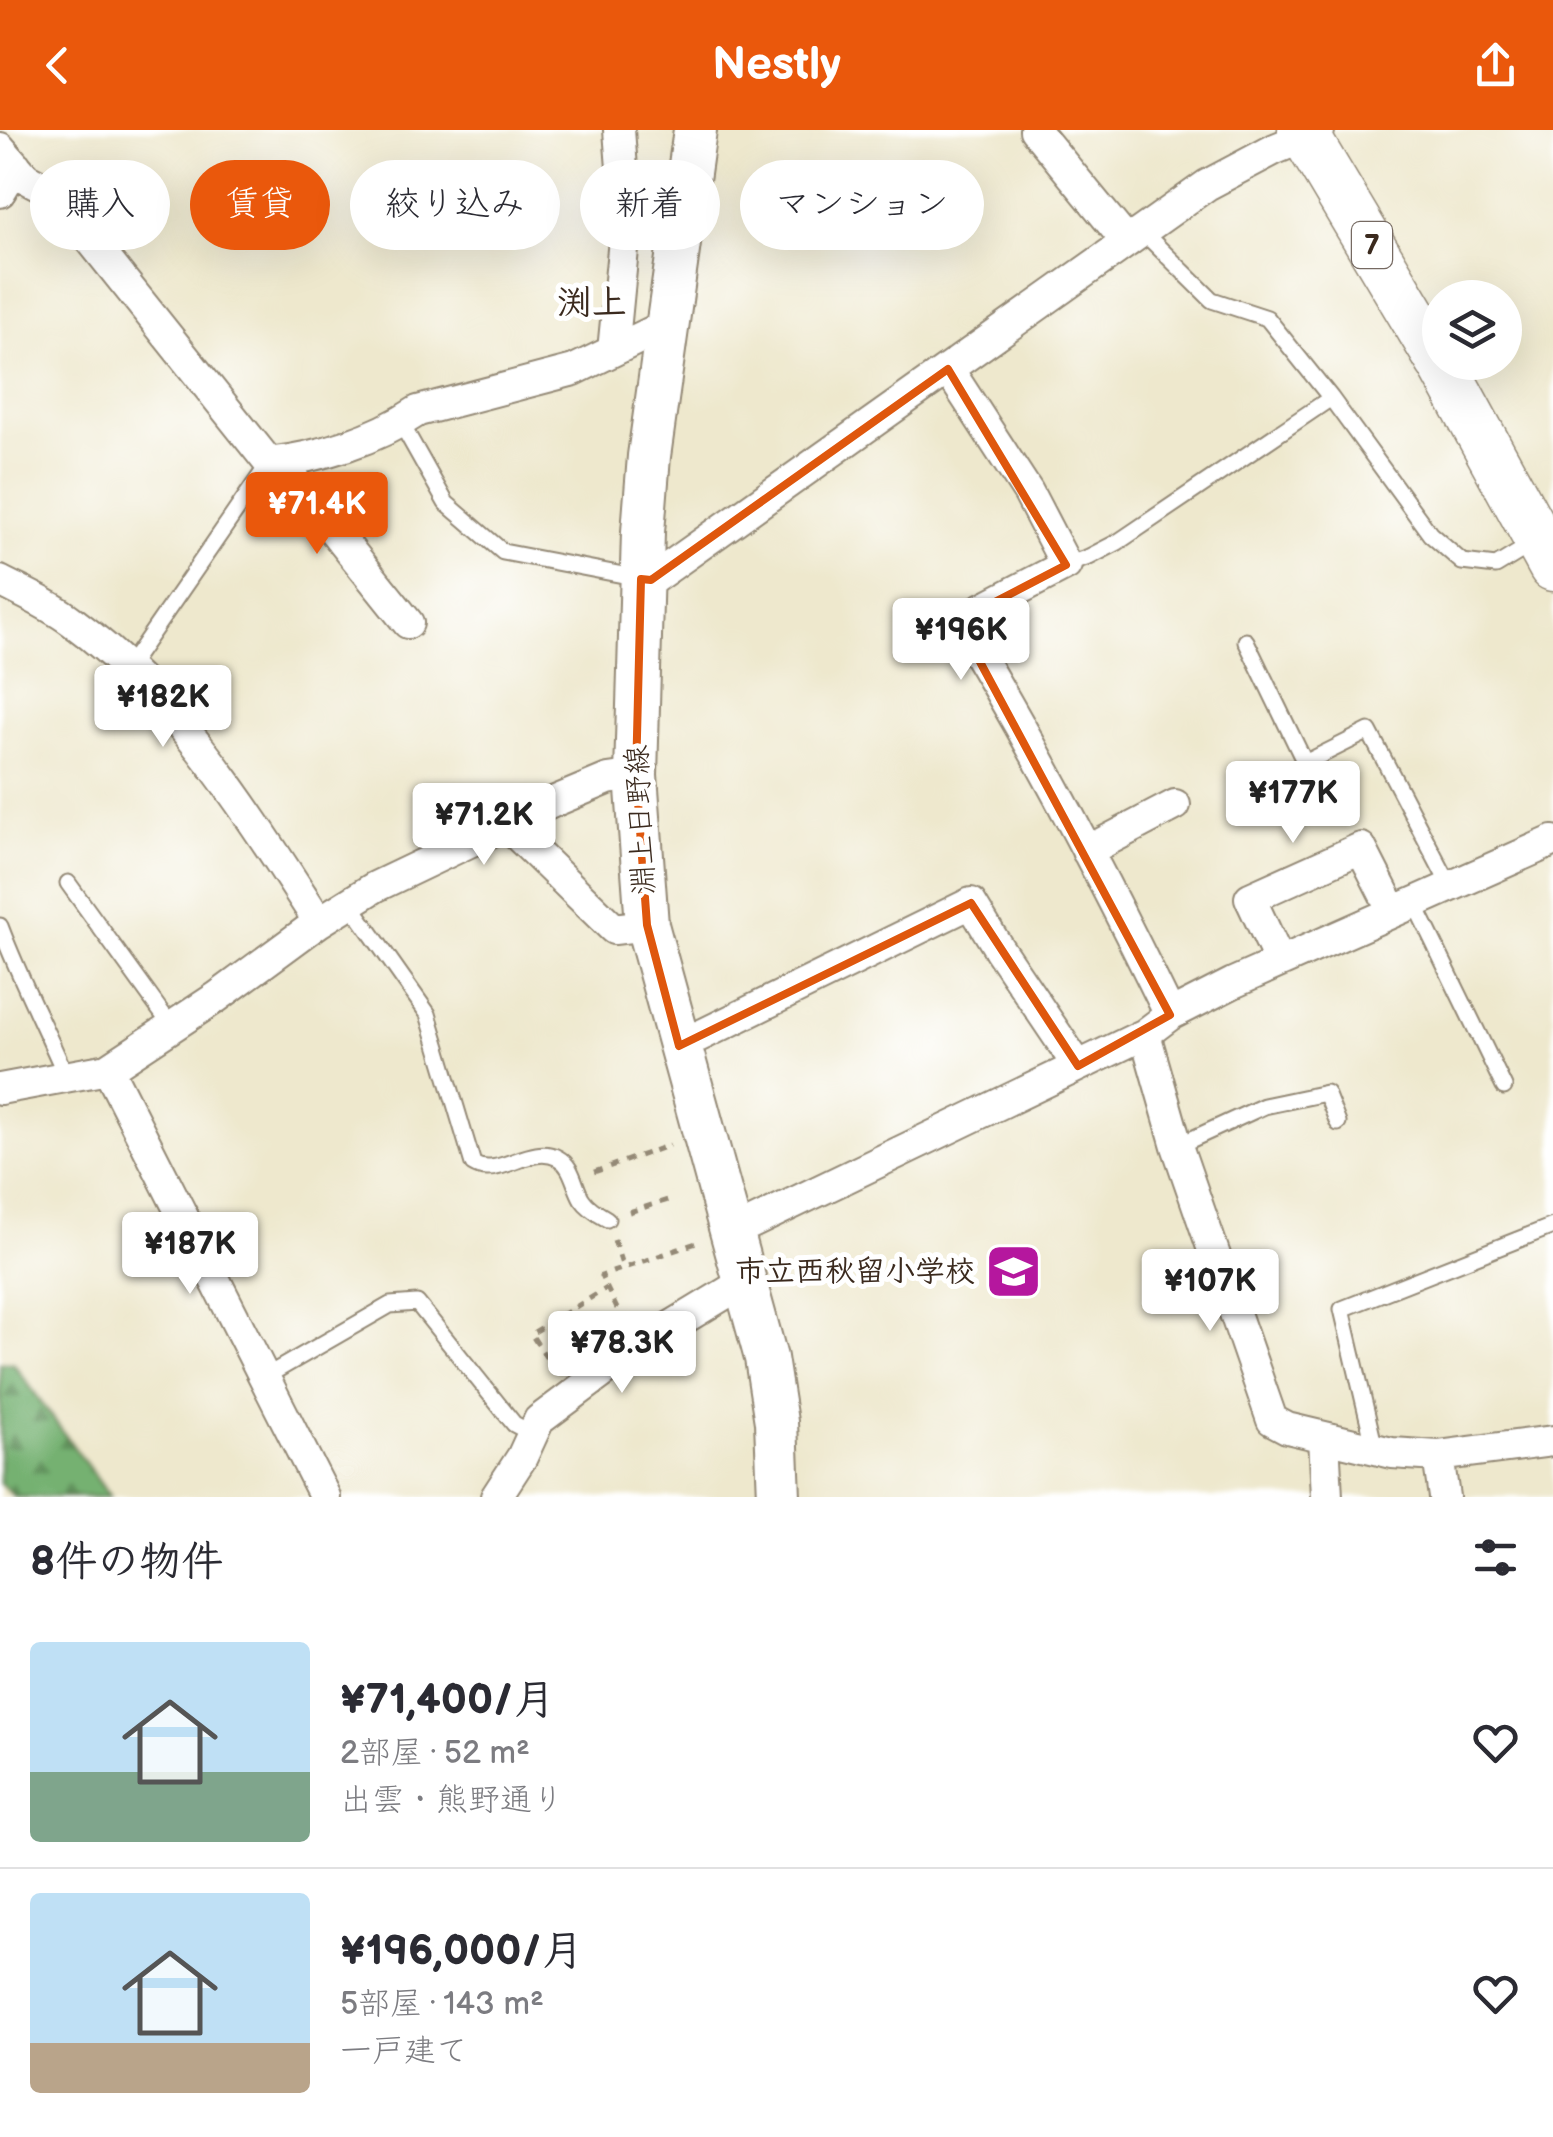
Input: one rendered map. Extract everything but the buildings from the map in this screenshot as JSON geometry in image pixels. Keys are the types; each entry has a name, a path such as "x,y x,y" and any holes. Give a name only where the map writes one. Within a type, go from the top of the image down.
{"main road":[{"name":"淵上日野線","path":"695,130 649,456 636,775 647,925 679,1046 715,1238 746,1281 772,1389 781,1496"},
{"name":"7","path":"1310,133 1422,330"},
{"name":"7","path":"1450,380 1546,554"}],"street":[{"path":"613,351 626,220 619,130"},
{"path":"1035,130 1135,236"},
{"path":"641,579 651,580 1207,185 1310,133"},
{"path":"0,192 8,157"},
{"path":"8,157 26,178 49,190 62,204 408,622"},
{"path":"279,462 306,459 400,423 418,412 574,370 668,324"},
{"path":"948,370 1028,492 1066,564 958,621 1008,701 1170,1016"},
{"path":"0,581 76,624 127,669 212,760 318,922"},
{"path":"0,1089 108,1069 349,902 608,778 636,775"},
{"path":"1088,851 1175,805"},
{"path":"506,824 614,929 647,925"},
{"path":"715,1238 1144,1034 1170,1016 1280,962 1553,841"},
{"path":"1280,962 1250,898 1361,848 1404,907"},
{"path":"679,1046 971,903 1078,1066"},
{"path":"1144,1034 1177,1146 1272,1420 1287,1428 1375,1449 1438,1456 1553,1441"},
{"path":"108,1069 325,1497"},
{"path":"496,1497 540,1420 636,1347 746,1281"},
{"path":"1324,1437 1327,1497"},
{"path":"1438,1456 1444,1497"}],"lane":[{"path":"1135,236 1212,300 1267,318 1430,534 1462,562 1496,566 1546,554"},
{"path":"1066,564 1118,542 1330,398"},
{"path":"400,423 446,503 502,552 641,579"},
{"path":"127,669 279,462"},
{"path":"1246,641 1304,763 1369,731 1450,886"},
{"path":"68,882 172,1026"},
{"path":"349,902 428,1014 473,1164 490,1169 543,1154 560,1158 583,1200 607,1219"},
{"path":"1404,907 1504,1087"},
{"path":"0,926 16,970 36,1004 66,1076"},
{"path":"1177,1146 1264,1106 1326,1092 1338,1124"},
{"path":"1375,1449 1342,1308 1553,1226"},
{"path":"263,1378 390,1306 417,1303 514,1424 533,1434"}],"path":[{"path":"594,1170 670,1144"},
{"path":"623,1268 607,1219 668,1200"},
{"path":"627,1329 601,1276 715,1238"},
{"path":"562,1382 532,1334 607,1288"}],"highlighted area":[{"path":"948,369 1066,565 958,621 1170,1015 1078,1066 971,903 679,1046 647,925 636,775 641,579 651,580"}],"green space":[{"path":"0,1363 13,1363 110,1497 15,1497 0,1484"}],"place":[{"name":"市立西秋留小学校","path":"1014,1272"}],"district":[{"name":"渕上","path":"592,303"}]}
